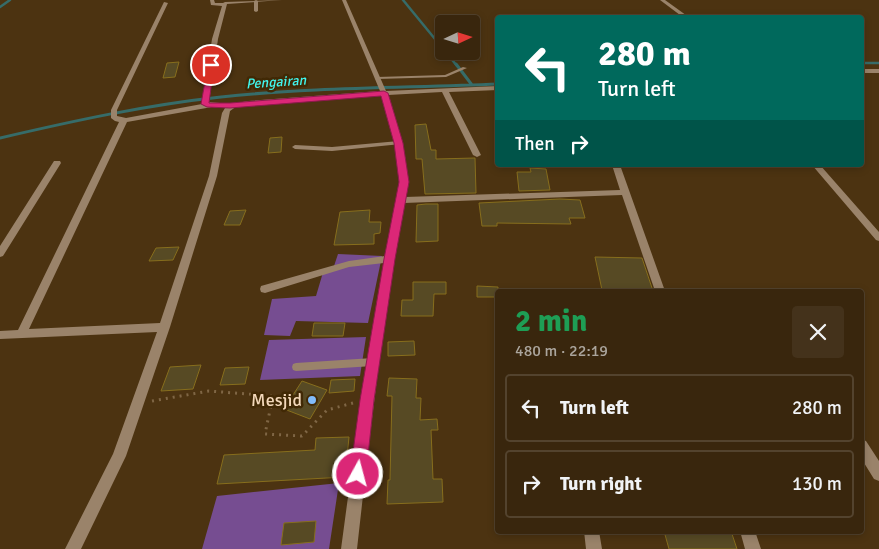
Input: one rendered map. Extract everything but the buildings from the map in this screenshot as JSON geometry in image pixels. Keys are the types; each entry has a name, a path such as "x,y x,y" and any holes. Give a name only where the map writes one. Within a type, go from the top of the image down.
{"street":[{"path":"212,0 214,4 277,0"},
{"path":"344,0 381,86 398,143 404,182 389,259 367,400 349,549"},
{"path":"662,0 684,15"},
{"path":"207,101 215,40 227,2"},
{"path":"166,3 114,112 115,119 124,120 207,101 230,106 381,86 445,92 495,88"},
{"path":"864,71 879,71"},
{"path":"445,92 478,155"},
{"path":"73,549 119,456 138,404 213,176 225,110 230,106"},
{"path":"21,334 124,120"},
{"path":"0,254 57,163"},
{"path":"617,167 659,289"},
{"path":"818,167 879,238"},
{"path":"402,200 624,192"},
{"path":"264,289 328,272 350,264 389,259"},
{"path":"0,335 164,327"},
{"path":"864,450 879,474"},
{"path":"592,534 594,549"},
{"path":"748,534 753,549"}],"lane":[{"path":"256,2 256,11"},
{"path":"381,86 455,73 461,68"},
{"path":"295,147 332,149 398,143"},
{"path":"296,367 373,362"}],"path":[{"path":"138,404 209,391 273,396 265,434 302,436 327,410 367,400"}],"shaded area":[{"path":"338,254 382,256 368,323 296,321 290,336 264,335 272,299 316,296 324,269 334,266"},
{"path":"366,337 360,376 260,380 269,340"},
{"path":"339,483 329,549 202,549 217,496"}],"waterway":[{"path":"0,7 10,0"},
{"path":"403,0 435,39"},
{"path":"452,60 457,66"},
{"name":"Pengairan","path":"864,63 879,63"},
{"path":"456,64 472,85"},
{"name":"Pengairan","path":"472,85 495,84"},
{"name":"Pengairan","path":"0,138 110,114 165,104 221,97 325,90 472,85"}],"place":[{"name":"Mesjid","path":"312,400"}],"route":[{"path":"211,65 205,104 207,105 230,106 384,93 398,143 404,182 389,259 367,400 358,474"}]}
